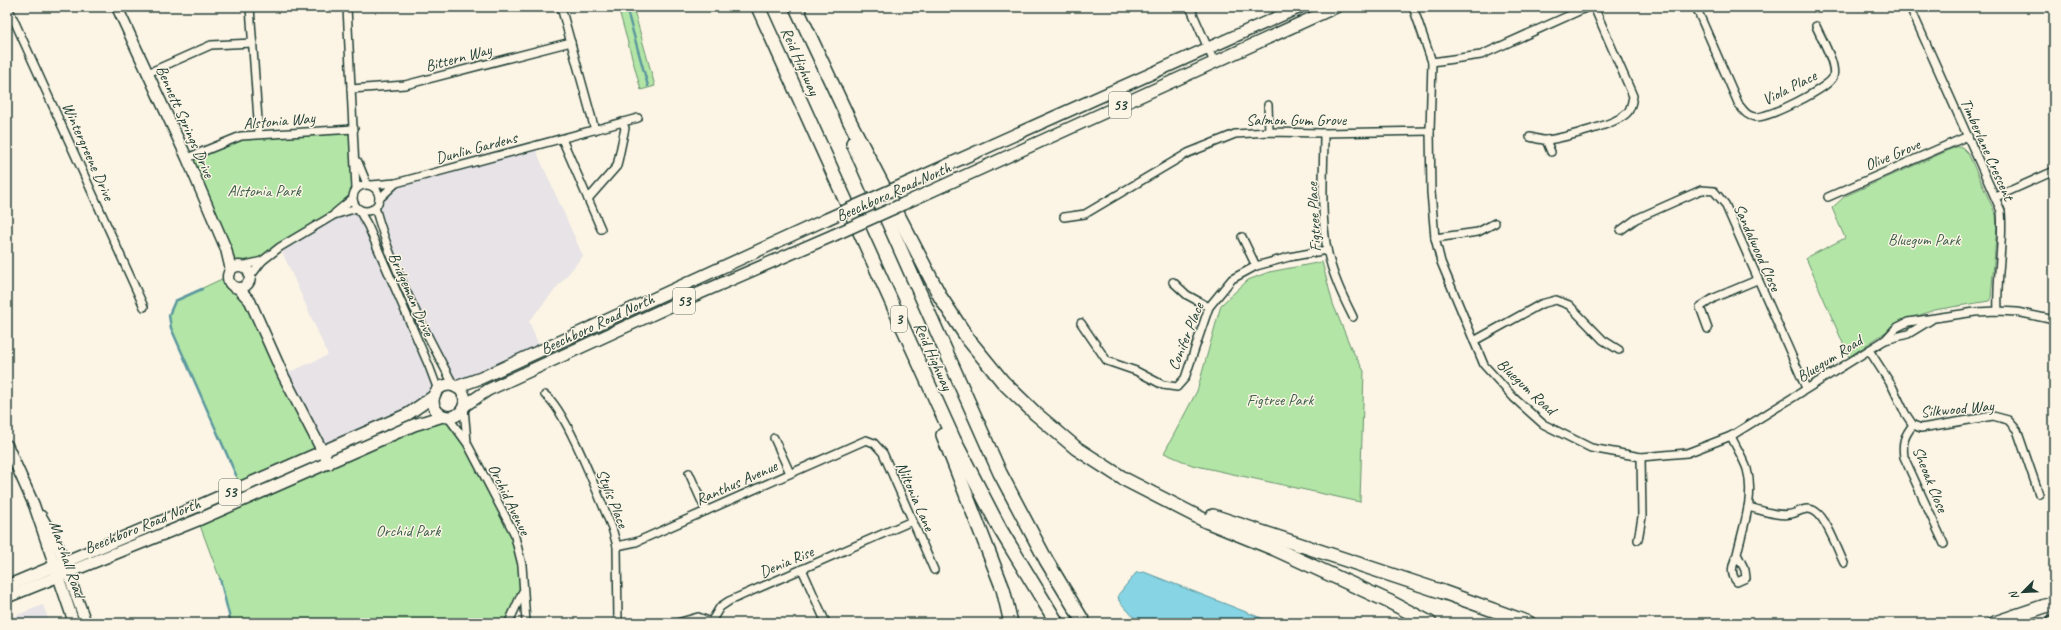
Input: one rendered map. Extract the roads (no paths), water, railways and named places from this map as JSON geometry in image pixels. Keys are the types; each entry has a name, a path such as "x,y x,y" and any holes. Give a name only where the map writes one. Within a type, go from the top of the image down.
{"highway":[{"name":"Reid Highway","path":"758,7 954,440 976,485 1025,572 1057,623"},
{"name":"Reid Highway","path":"796,7 875,196 1000,473 1046,560 1084,623"},
{"path":"796,7 850,122 941,298 968,339 1003,382 1036,414 1076,448 1124,479 1206,521 1275,549 1390,602 1430,623"},
{"path":"886,288 988,547 1003,589 1010,623"},
{"path":"1164,499 1443,592 1529,623"},
{"path":"1995,623 2054,603"}],"main road":[{"name":"Beechboro Road North","path":"455,386 488,375 827,219 1300,7"},
{"name":"Beechboro Road North","path":"464,407 488,390 677,303 904,204 1336,7"},
{"name":"53","path":"436,393 445,386 455,386"},
{"path":"455,386 463,393 464,407"},
{"name":"Beechboro Road North","path":"7,597 61,568 321,451 408,414 436,393"},
{"path":"436,393 434,405 446,416"},
{"name":"53","path":"446,416 457,415 464,407"},
{"name":"Beechboro Road North","path":"7,586 198,520 329,464 414,425 446,416"}],"street":[{"name":"Wintergreene Drive","path":"8,7 144,307"},
{"name":"Bennett Springs Drive","path":"117,7 187,158 226,249 237,268"},
{"path":"250,7 258,134"},
{"path":"329,464 283,375 250,301 239,289 232,286 228,280 237,268 262,261 334,214 352,199 356,188 356,158 347,7"},
{"path":"561,7 595,130"},
{"path":"1190,7 1214,62"},
{"name":"Bluegum Road","path":"1414,7 1432,62 1430,131 1431,192 1436,238 1441,262 1484,365 1514,398 1543,424 1591,448 1641,457 1687,453 1731,436 1885,340 1896,328 1908,322 1975,312 1998,311 2017,312 2054,320"},
{"path":"1432,62 1481,56 1588,7"},
{"path":"1530,137 1546,140 1615,121 1628,113 1633,96 1594,7"},
{"name":"Viola Place","path":"1696,7 1739,105 1747,114 1756,118 1770,114 1821,88 1833,77 1834,66 1816,26"},
{"name":"Timberlane Crescent","path":"1910,7 2001,211 2003,229 1997,297 1998,311"},
{"name":"Bittern Way","path":"351,89 405,85 571,42"},
{"path":"148,73 211,45 253,43"},
{"path":"1268,105 1269,132"},
{"name":"Dunlin Gardens","path":"369,185 396,183 638,118"},
{"path":"588,199 617,166 625,128 622,122"},
{"name":"Alstonia Way","path":"187,158 241,136 354,129"},
{"name":"Salmon Gum Grove","path":"1064,217 1085,214 1188,153 1214,141 1235,134 1269,132 1324,133 1430,131"},
{"name":"Figtree Place","path":"1324,133 1324,233 1337,287 1353,317"},
{"name":"Olive Grove","path":"1828,198 1968,136"},
{"path":"562,139 601,229"},
{"path":"1546,140 1550,152"},
{"path":"334,214 358,209 368,211 375,208 379,199 377,190 369,185 356,158"},
{"path":"1996,197 2054,171"},
{"name":"Dunlin Gardens","path":"379,199 396,183"},
{"path":"356,188 369,185"},
{"name":"Sandalwood Close","path":"1621,230 1636,219 1701,190 1714,191 1725,204 1757,280 1806,388"},
{"path":"352,199 358,209"},
{"name":"Bridgeman Drive","path":"375,208 382,234 429,342 455,386"},
{"name":"Bridgeman Drive","path":"358,209 368,226 427,362 436,393"},
{"path":"1436,238 1478,232 1495,223"},
{"path":"1242,237 1256,266"},
{"name":"Conifer Place","path":"1081,324 1107,361 1136,370 1163,385 1177,387 1185,378 1209,307 1232,279 1256,266 1289,257 1327,250"},
{"path":"239,289 249,280 262,261"},
{"path":"237,268 248,270 250,301"},
{"path":"1708,329 1700,307 1714,298 1757,280"},
{"path":"1173,282 1187,295 1209,307"},
{"path":"1474,341 1541,304 1556,300 1568,305 1603,340 1619,350"},
{"name":"Bluegum Road","path":"1885,340 1908,334 1933,319"},
{"path":"427,362 427,349 429,342"},
{"name":"Silkwood Way","path":"1869,350 1892,386 1904,412 1913,425 1921,428 1993,416 2008,420 2017,430 2039,494"},
{"name":"Stylis Place","path":"545,395 562,414 604,508 617,546 618,623"},
{"name":"Orchid Avenue","path":"464,407 467,443"},
{"name":"Orchid Avenue","path":"446,416 467,443 514,533 522,565 522,593 527,622"},
{"name":"Sheoak Close","path":"1913,425 1904,440 1904,457 1944,544"},
{"path":"1731,436 1747,469 1750,490 1748,507 1737,554"},
{"path":"774,438 790,473"},
{"name":"Ranthus Avenue","path":"617,546 636,542 866,440"},
{"name":"Niltonia Lane","path":"866,440 874,443 883,454 934,570"},
{"name":"Marshall Road","path":"7,445 34,506 47,525 61,568 74,623"},
{"path":"1638,540 1642,517 1641,457"},
{"path":"689,473 706,511"},
{"path":"1748,507 1780,514 1790,514 1804,508 1816,512 1825,522 1844,563"},
{"name":"Denia Rise","path":"677,623 698,617 712,622 720,607 729,601 912,522"},
{"name":"Marshall Road","path":"61,568 86,623"},
{"path":"802,569 826,623"},
{"name":"Orchid Avenue","path":"509,622 522,593"},
{"path":"509,622 520,618 527,622"}],"water":[{"path":"1144,572 1274,623 1139,623 1119,601 1118,595 1136,573"}],"waterway":[{"path":"626,7 648,86"},
{"path":"202,289 175,301 169,315 171,328 236,475"},
{"path":"220,579 231,623"}],"park label":[{"name":"Alstonia Park","path":"264,190"},
{"name":"Bluegum Park","path":"1924,239"},
{"name":"Figtree Park","path":"1280,399"},
{"name":"Orchid Park","path":"408,530"}]}
